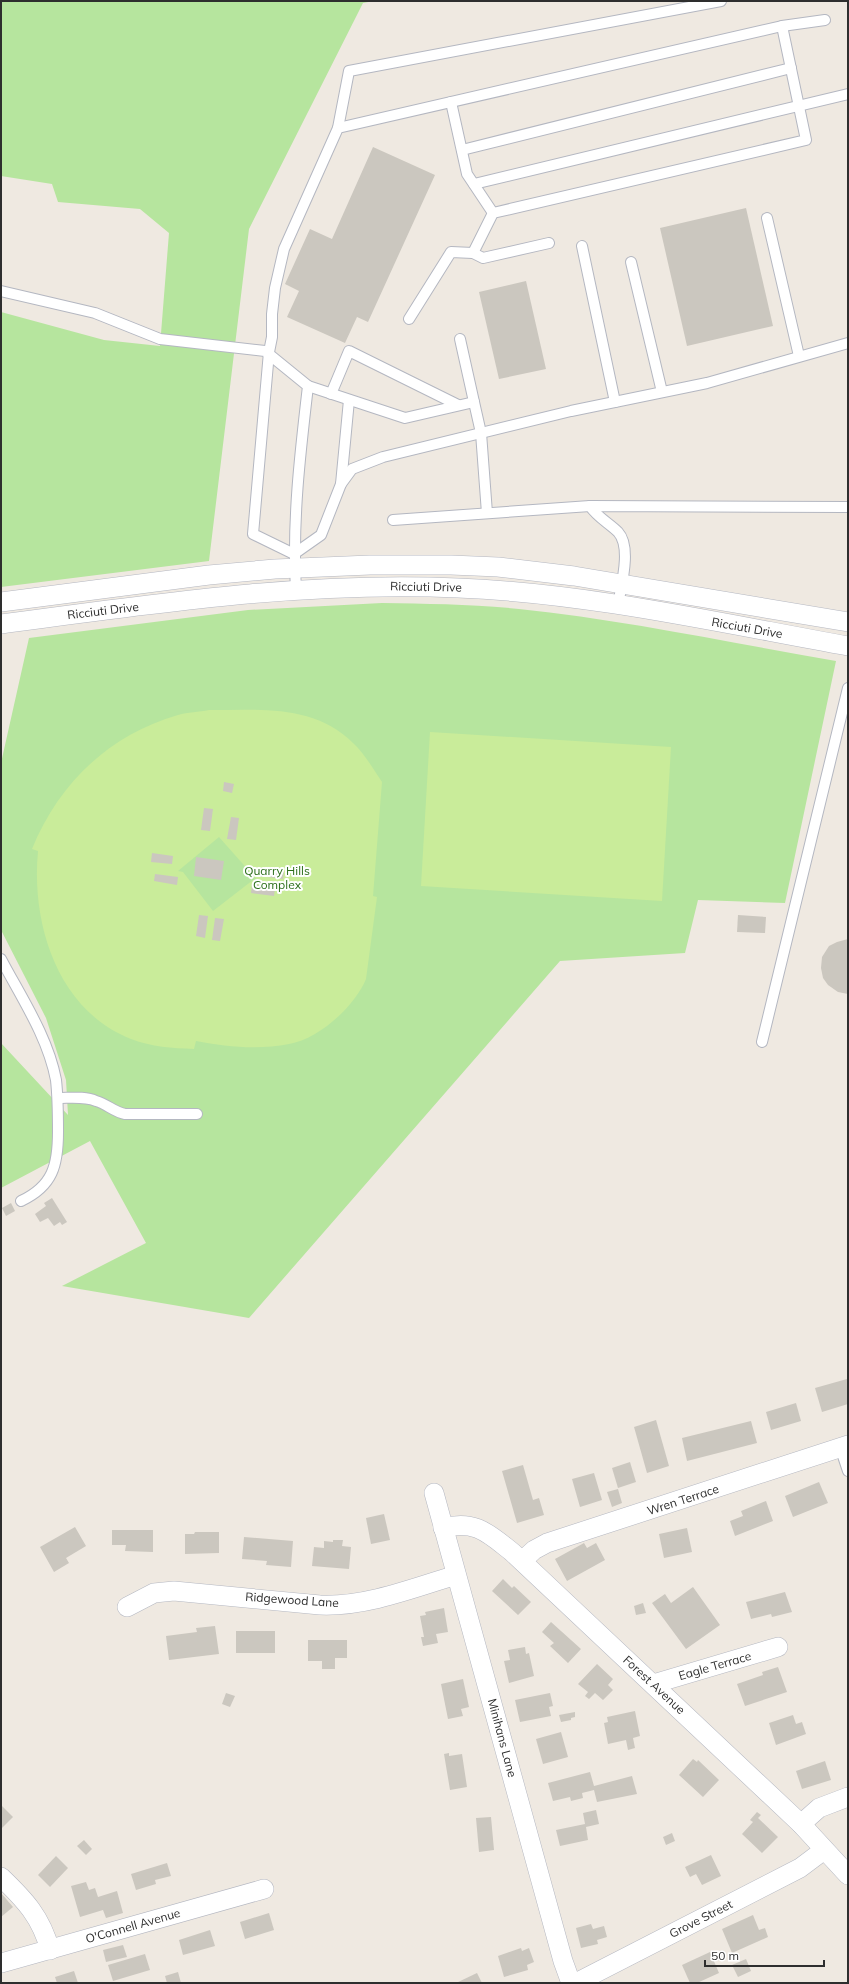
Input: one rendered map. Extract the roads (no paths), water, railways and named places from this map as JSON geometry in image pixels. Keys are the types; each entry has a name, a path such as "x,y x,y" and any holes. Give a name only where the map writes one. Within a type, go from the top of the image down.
{"street":[{"name":"Ricciuti Drive","path":"1,602 209,575 294,561 370,565 474,566 549,572 848,622"},
{"name":"Ricciuti Drive","path":"1,624 221,596 296,590 382,586 470,588 522,592 618,606 848,646"},
{"name":"Wren Terrace","path":"522,1561 534,1550 547,1543 844,1446"},
{"name":"Minihans Lane","path":"434,1493 563,1961 571,1983"},
{"name":"Forest Avenue","path":"444,1528 461,1524 477,1527 492,1536 522,1561 801,1824 848,1875"},
{"name":"Ridgewood Lane","path":"127,1607 154,1593 174,1591 320,1605 343,1605 364,1601 456,1575"},
{"name":"Eagle Terrace","path":"653,1684 778,1647"},
{"path":"801,1824 819,1808 848,1797"},
{"name":"Grove Street","path":"576,1983 800,1868 824,1850"},
{"path":"1,1877 33,1911 44,1931 50,1950"},
{"name":"O'Connell Avenue","path":"1,1963 264,1889"}],"lane":[{"path":"294,561 253,534 269,352 272,337 272,314 275,288 284,249 338,128 349,71 721,1"},
{"path":"338,128 782,26 825,20"},
{"path":"493,213 806,140 782,26"},
{"path":"462,150 791,68"},
{"path":"474,184 799,104 848,94"},
{"path":"451,102 467,174 493,213"},
{"path":"473,253 493,213"},
{"path":"767,218 799,356"},
{"path":"409,319 451,252 473,253 483,258 549,243"},
{"path":"582,246 615,402"},
{"path":"631,262 662,392"},
{"path":"1,291 95,313 160,339 269,352 308,386 405,418 474,402"},
{"path":"460,339 481,433 487,513"},
{"path":"294,561 321,535 341,484 352,469 383,457 481,433 720,379 848,343"},
{"path":"331,394 349,351 458,406"},
{"path":"296,590 294,561 308,386"},
{"path":"341,484 349,400"},
{"path":"590,506 617,531 624,542 624,558 618,606"},
{"path":"393,520 590,506 848,507"},
{"path":"762,1042 848,688"},
{"path":"1,959 45,1045 53,1069 58,1098 58,1154 54,1169 41,1189 21,1201"},
{"path":"58,1098 90,1099 102,1103 119,1113 126,1114 197,1114"},
{"path":"844,1446 848,1471"}],"park label":[{"name":"Quarry Hills Complex","path":"277,878"}]}
